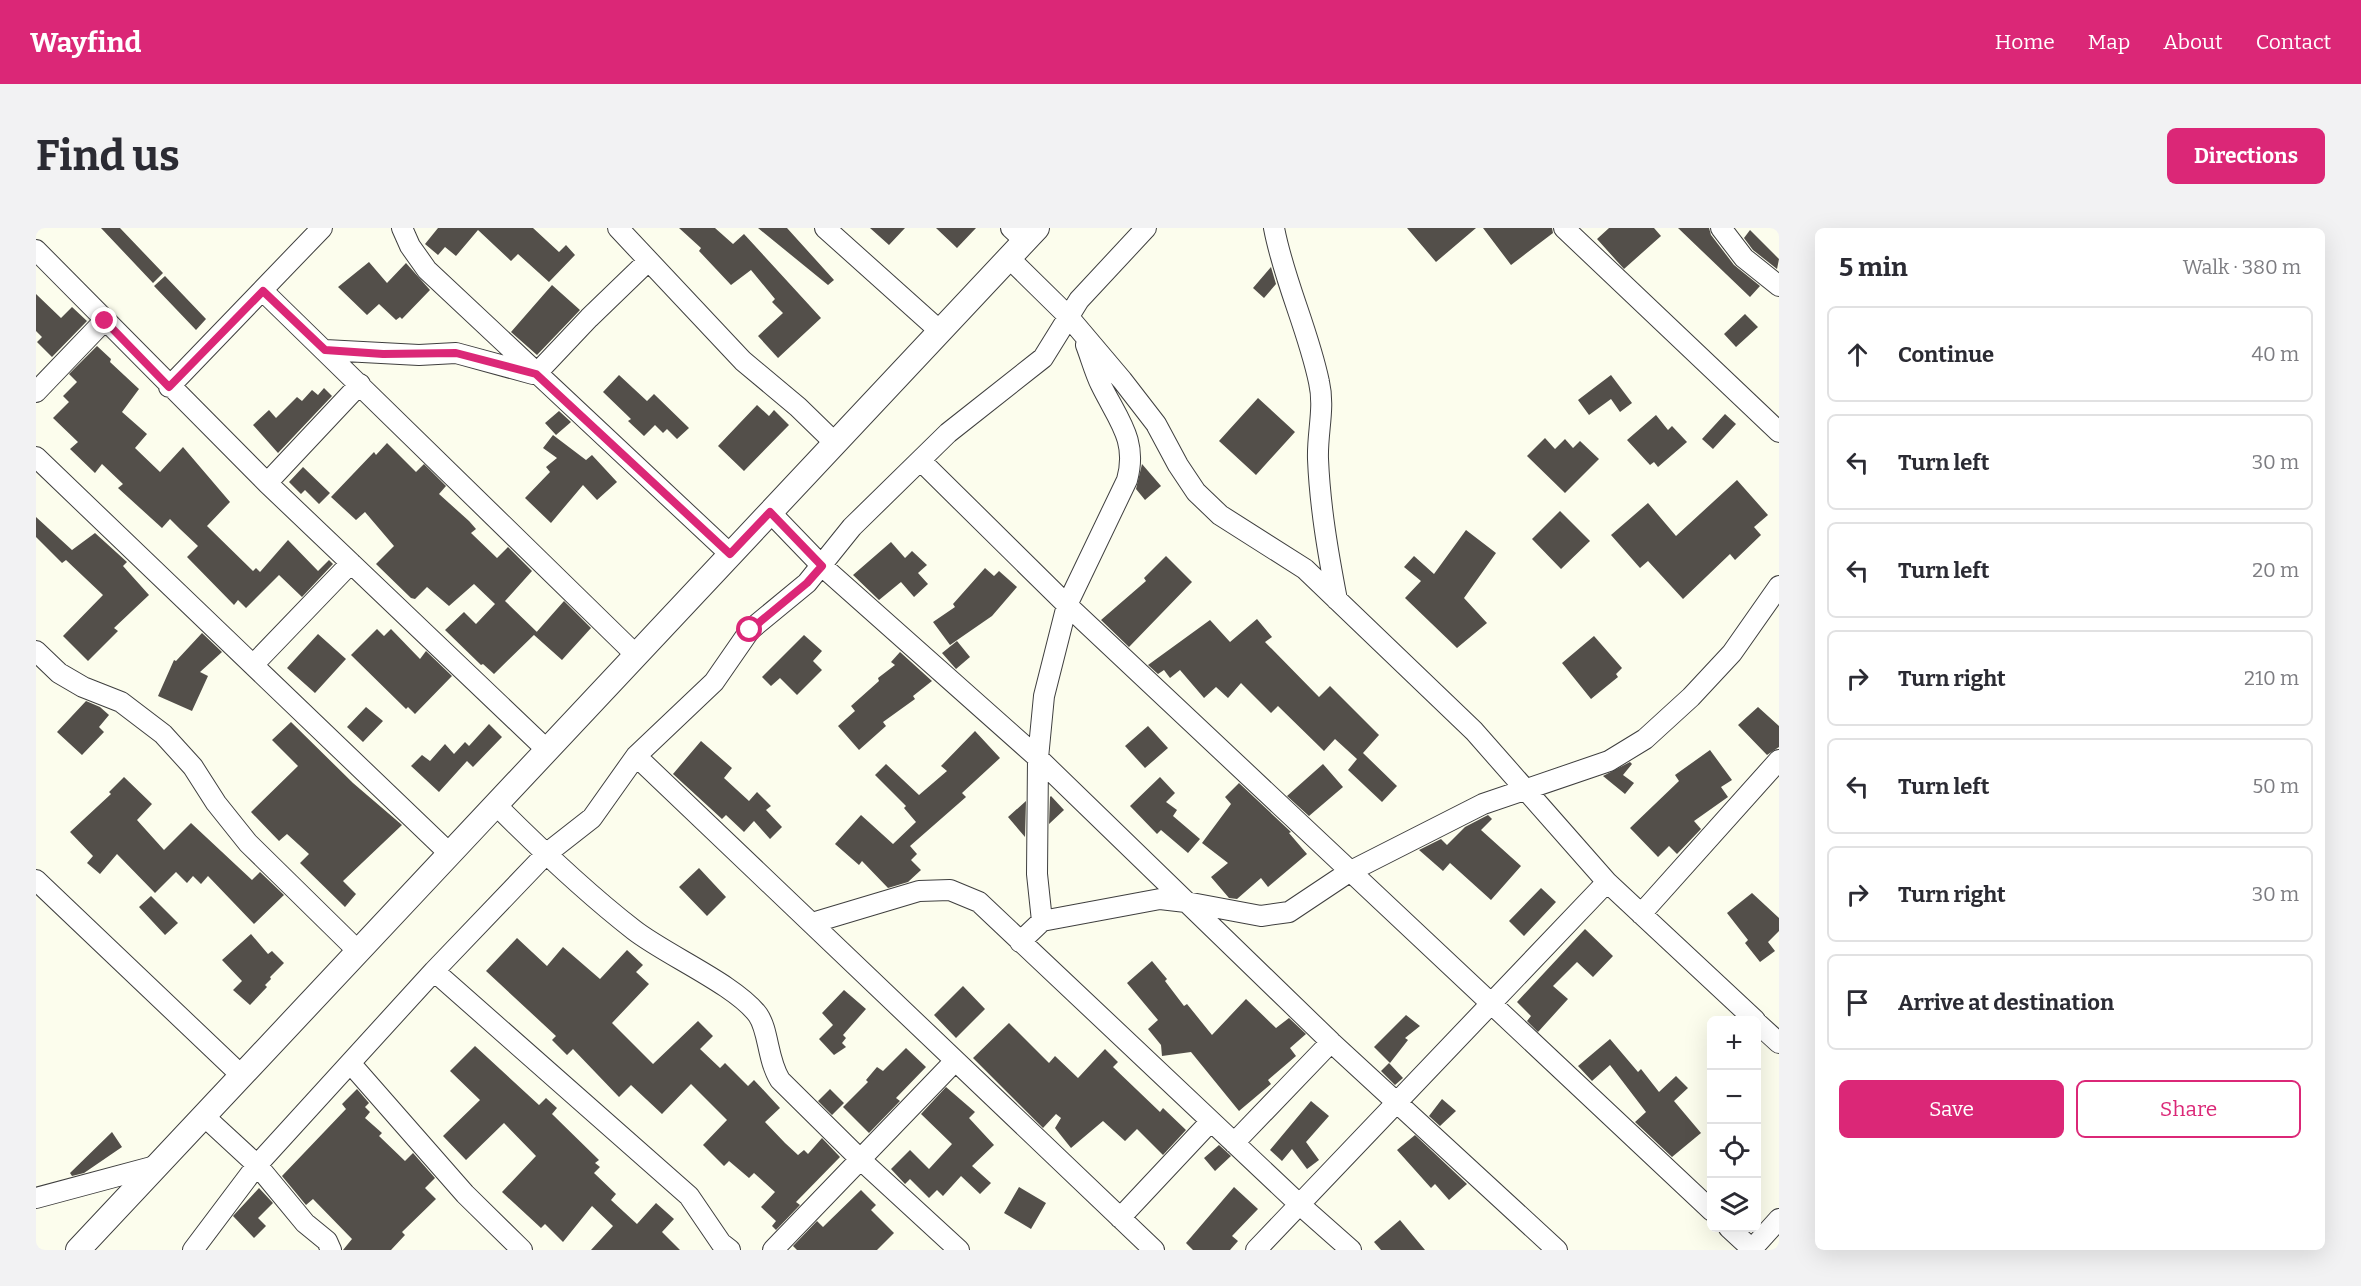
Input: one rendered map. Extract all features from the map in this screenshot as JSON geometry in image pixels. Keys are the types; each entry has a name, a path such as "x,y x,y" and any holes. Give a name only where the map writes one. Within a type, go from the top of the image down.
{"street":[{"path":"169,387 322,228"},
{"path":"402,228 410,246 427,270 730,554"},
{"path":"618,228 743,361 798,407 835,443"},
{"path":"825,228 940,332"},
{"path":"194,1249 257,1165 434,971 546,854 592,818 636,756 714,682 750,630 807,583 852,527 885,493 975,410 1043,358 1067,315 1146,228"},
{"path":"1274,228 1280,260 1308,337 1319,382 1322,405 1317,456 1322,523 1337,600"},
{"path":"1564,228 1779,432"},
{"path":"1721,228 1744,258 1779,286"},
{"path":"78,1250 940,332 1008,258 1024,232"},
{"path":"36,250 169,387 267,483 546,749"},
{"path":"1008,258 1067,315 1156,424 1178,465 1196,492 1220,515 1305,569 1474,731 1607,882 1751,1016"},
{"path":"536,374 648,261"},
{"path":"263,291 636,655"},
{"path":"36,392 105,321"},
{"path":"1042,921 1037,874 1038,758 1044,696 1067,605 1128,480 1132,461 1126,433 1099,382 1082,333"},
{"path":"325,350 383,354 456,353 536,374"},
{"path":"267,483 360,384"},
{"path":"36,457 449,853"},
{"path":"921,461 1067,605 1707,1206"},
{"path":"770,512 822,566 1038,758 1331,1042 1557,1250"},
{"path":"253,665 351,563"},
{"path":"1020,942 1042,921 1160,899 1262,916 1290,912 1349,872 1483,804 1610,761 1645,739 1691,698 1732,653 1779,586"},
{"path":"36,651 58,673 83,687 121,702 163,734 193,767 216,803 248,843 359,952"},
{"path":"636,756 1154,1250"},
{"path":"1641,914 1779,760"},
{"path":"495,804 546,854 634,930 736,995 754,1011 763,1028 771,1067 780,1080 861,1160 959,1250"},
{"path":"36,880 242,1076"},
{"path":"1256,1250 1607,882"},
{"path":"813,923 919,891 950,890 979,902 1211,1122 1352,1250"},
{"path":"434,971 689,1196 721,1243 730,1250"},
{"path":"1761,1026 1779,1043"},
{"path":"1234,1143 1331,1042"},
{"path":"773,1250 955,1061"},
{"path":"351,1064 465,1194 522,1250"},
{"path":"205,1117 257,1165 305,1223 327,1241 331,1250"},
{"path":"1120,1218 1211,1122"},
{"path":"36,1198 159,1165"},
{"path":"1734,1232 1753,1250 1779,1219"}],"building":[{"path":"101,228 120,228 163,273 153,283"},
{"path":"438,228 533,228 559,252 566,245 575,255 549,282 518,254 511,261 478,230 456,256 445,247 438,255 425,244"},
{"path":"679,228 715,228 733,244 744,234 821,318 778,358 758,336 783,313 772,302 775,299 751,270 731,285 699,251 701,248"},
{"path":"758,228 787,228 834,280 828,285"},
{"path":"870,228 905,228 889,245"},
{"path":"936,228 976,228 957,248"},
{"path":"1407,228 1476,228 1436,262"},
{"path":"1483,228 1552,228 1553,233 1511,265"},
{"path":"1609,228 1654,228 1661,236 1624,269 1597,239"},
{"path":"1678,228 1709,228 1711,235 1734,265 1760,286 1750,297"},
{"path":"1750,230 1779,259 1777,269 1753,250 1744,238"},
{"path":"369,262 387,283 406,263 430,290 402,319 400,317 396,320 379,304 367,315 338,287"},
{"path":"1271,267 1276,284 1264,298 1253,288"},
{"path":"165,276 206,319 196,330 154,286"},
{"path":"552,285 580,310 537,355 511,332"},
{"path":"36,294 61,318 72,307 87,321 52,357 37,342 42,337 36,331"},
{"path":"1745,314 1758,327 1736,347 1724,334"},
{"path":"97,346 111,359 110,362 139,389 122,412 147,434 135,448 160,472 183,447 230,502 207,526 253,571 256,568 260,572 288,540 318,571 329,560 333,564 302,597 279,575 246,608 238,600 234,605 187,557 198,546 170,519 162,528 118,488 123,484 102,464 95,473 70,449 78,442 53,418 69,402 63,396 77,382 69,374"},
{"path":"619,375 647,401 654,394 689,428 677,439 667,429 663,433 655,425 644,436 628,421 631,419 603,392"},
{"path":"1611,375 1632,403 1620,412 1611,399 1589,415 1578,400"},
{"path":"324,388 332,396 278,453 253,425 269,410 276,418 297,397 302,401 312,390 318,395"},
{"path":"1258,398 1295,432 1256,475 1219,441"},
{"path":"757,405 769,416 774,410 789,425 744,471 718,446"},
{"path":"559,411 571,422 556,435 545,423"},
{"path":"1725,414 1736,424 1713,449 1702,439"},
{"path":"1656,415 1668,430 1672,426 1687,442 1658,467 1654,462 1650,465 1627,440"},
{"path":"553,435 586,460 592,455 617,482 597,500 583,485 551,523 525,498 550,472 546,467 557,458 543,448"},
{"path":"1545,438 1555,449 1565,439 1573,448 1580,441 1599,459 1565,493 1527,456"},
{"path":"387,443 416,472 424,464 446,486 439,494 469,521 476,529 471,533 497,558 508,547 532,571 505,601 537,632 494,674 483,664 481,665 445,630 464,612 476,624 495,604 474,584 449,606 427,587 415,599 411,598 376,564 394,546 365,512 356,520 331,497 374,452 376,455"},
{"path":"1142,464 1161,486 1145,500 1136,489"},
{"path":"303,467 330,493 319,504 305,490 301,494 289,482"},
{"path":"1737,480 1768,515 1754,527 1761,535 1735,560 1730,554 1683,599 1648,561 1640,568 1611,535 1648,503 1676,536"},
{"path":"1560,511 1590,541 1561,569 1532,539"},
{"path":"36,517 72,550 95,533 127,562 123,566 149,595 114,628 118,631 88,661 63,636 103,595 66,560 62,563 36,537"},
{"path":"1466,530 1496,553 1464,598 1487,623 1457,648 1405,598 1421,581 1404,567 1414,556 1434,574"},
{"path":"891,542 905,558 912,551 927,565 918,573 928,584 914,597 901,582 879,600 853,575"},
{"path":"1166,556 1192,582 1129,647 1101,620 1146,581 1144,578"},
{"path":"985,568 994,576 999,571 1017,587 992,616 950,645 933,622 955,607 953,604"},
{"path":"564,601 591,628 562,660 534,635"},
{"path":"1257,619 1272,637 1265,642 1319,697 1330,686 1379,735 1363,753 1397,786 1382,802 1348,770 1357,759 1335,739 1324,751 1278,706 1271,713 1241,683 1228,698 1216,687 1204,698 1180,670 1170,678 1164,670 1158,674 1148,665 1210,620 1230,642"},
{"path":"377,629 384,636 391,629 420,659 426,651 452,676 415,714 408,707 406,709 351,655"},
{"path":"202,633 222,652 200,672 208,676 192,711 158,696 174,660 176,661"},
{"path":"318,634 346,659 315,693 287,668"},
{"path":"804,635 822,651 813,661 822,670 797,695 780,678 771,686 762,677"},
{"path":"1594,636 1622,668 1616,674 1618,677 1591,699 1562,663"},
{"path":"957,641 970,657 956,669 942,653"},
{"path":"900,652 932,681 913,696 915,699 883,722 886,726 859,750 838,726 855,711 851,706 879,681 878,678 895,665 891,662"},
{"path":"86,701 100,707 109,715 99,727 104,732 82,755 57,732"},
{"path":"366,707 383,721 363,742 347,727"},
{"path":"1758,707 1779,726 1779,747 1767,755 1738,725"},
{"path":"291,722 353,783 402,825 343,881 356,894 345,907 300,863 309,854 287,834 279,841 251,812 298,766 272,740"},
{"path":"489,724 502,737 473,767 467,761 439,792 411,766 422,755 430,761 445,744 454,754 465,742 469,746"},
{"path":"1148,726 1168,748 1145,768 1125,746"},
{"path":"975,731 1000,758 962,793 966,797 910,846 917,854 911,860 921,870 908,882 888,888 862,861 859,865 835,844 861,815 893,844 916,822 904,808 906,806 875,775 886,764 919,795 947,771 941,766"},
{"path":"701,741 732,768 724,778 749,801 757,792 771,806 766,810 782,827 770,839 754,821 744,832 726,815 722,819 673,774"},
{"path":"1710,750 1732,780 1721,787 1728,797 1694,821 1701,829 1677,854 1669,846 1658,857 1630,828 1679,781 1675,775"},
{"path":"1630,762 1632,764 1623,775 1634,783 1625,794 1603,776"},
{"path":"1323,764 1343,787 1309,816 1287,796"},
{"path":"124,777 152,804 137,820 164,850 191,823 252,880 260,872 284,895 254,924 208,876 201,884 193,876 187,883 176,872 155,893 117,854 100,874 87,863 93,856 70,832 111,794 109,792"},
{"path":"1160,777 1175,793 1166,802 1177,810 1173,816 1200,839 1188,853 1161,830 1157,834 1130,806"},
{"path":"1239,783 1291,832 1289,833 1307,854 1268,887 1261,878 1237,899 1229,898 1211,877 1228,863 1202,843 1231,804 1225,797"},
{"path":"1050,797 1064,810 1049,824"},
{"path":"1026,801 1025,837 1008,817"},
{"path":"1488,815 1492,819 1481,830 1521,866 1491,900 1450,863 1443,871 1419,850 1441,839 1447,845 1465,827"},
{"path":"699,868 726,897 707,916 679,887"},
{"path":"1541,888 1556,902 1524,936 1509,921"},
{"path":"1752,893 1779,918 1779,931 1768,942 1775,951 1760,962 1745,943 1748,940 1727,913"},
{"path":"151,896 178,923 165,935 139,907"},
{"path":"1585,929 1613,956 1593,977 1577,962 1553,986 1568,999 1538,1032 1527,1021 1531,1016 1517,1002"},
{"path":"251,934 268,954 272,951 284,963 270,977 271,979 265,985 267,987 250,1005 233,990 242,981 222,960"},
{"path":"517,938 547,966 563,947 600,979 627,950 643,965 636,972 649,984 612,1023 653,1064 698,1021 713,1036 700,1049 720,1068 725,1063 748,1086 754,1080 780,1108 765,1122 785,1143 798,1155 804,1150 808,1154 822,1138 840,1157 796,1202 800,1205 776,1230 772,1226 776,1221 761,1207 775,1192 754,1173 749,1178 729,1161 724,1166 703,1145 727,1120 691,1084 662,1114 631,1085 619,1097 573,1049 567,1055 552,1040 556,1036 486,971"},
{"path":"1152,961 1184,1006 1187,1004 1212,1035 1246,999 1276,1028 1289,1018 1306,1034 1290,1048 1296,1056 1268,1080 1271,1084 1239,1111 1191,1052 1162,1056 1161,1045 1148,1029 1158,1020 1127,983"},
{"path":"963,986 985,1009 956,1038 934,1015"},
{"path":"844,990 866,1009 843,1035 846,1038 842,1043 846,1047 834,1055 819,1039 833,1025 822,1013"},
{"path":"1406,1015 1420,1026 1405,1038 1408,1040 1390,1063 1374,1047"},
{"path":"1009,1023 1049,1063 1055,1056 1078,1078 1105,1049 1118,1062 1113,1067 1160,1112 1163,1108 1186,1130 1163,1155 1137,1129 1125,1141 1103,1121 1071,1148 1055,1128 1061,1118 1056,1114 1043,1128 973,1058"},
{"path":"1610,1039 1638,1072 1641,1069 1659,1092 1676,1076 1688,1088 1674,1101 1701,1133 1672,1157 1635,1122 1646,1112 1610,1065 1592,1081 1578,1066"},
{"path":"475,1046 539,1105 546,1098 557,1108 552,1114 599,1160 595,1163 600,1167 594,1173 616,1194 611,1200 637,1224 656,1203 674,1219 662,1232 680,1250 591,1250 613,1226 592,1206 563,1242 545,1224 541,1228 502,1192 536,1156 504,1123 466,1160 443,1136 480,1100 450,1071"},
{"path":"906,1048 926,1067 896,1098 900,1101 869,1133 843,1107 868,1082 866,1080 877,1067 883,1071"},
{"path":"1389,1063 1403,1078 1395,1085 1381,1071"},
{"path":"946,1087 975,1112 969,1118 994,1145 972,1166 991,1183 980,1194 961,1176 943,1196 937,1190 929,1198 910,1179 905,1184 891,1169 910,1150 929,1169 952,1144 921,1114"},
{"path":"357,1089 369,1103 365,1107 370,1112 365,1118 382,1133 379,1136 405,1161 413,1153 435,1178 425,1188 436,1199 402,1232 405,1235 391,1250 343,1250 352,1239 313,1199 306,1205 282,1176 346,1109 342,1104"},
{"path":"830,1089 844,1103 832,1115 818,1101"},
{"path":"1442,1099 1456,1111 1440,1126 1429,1116"},
{"path":"1311,1101 1329,1116 1306,1142 1319,1160 1307,1169 1292,1149 1282,1161 1270,1150"},
{"path":"112,1132 122,1147 84,1173 72,1176 70,1173"},
{"path":"1415,1135 1467,1184 1449,1200 1435,1184 1431,1188 1397,1150"},
{"path":"1219,1145 1231,1156 1215,1171 1204,1158"},
{"path":"1019,1187 1046,1203 1031,1229 1004,1213"},
{"path":"1234,1187 1258,1209 1232,1236 1238,1241 1230,1250 1193,1250 1186,1243"},
{"path":"259,1188 273,1203 258,1218 266,1226 254,1238 233,1216"},
{"path":"861,1190 876,1205 871,1210 894,1233 877,1250 797,1250 793,1246 817,1221 823,1227"},
{"path":"1400,1220 1425,1250 1381,1250 1374,1242"}],"route":[{"path":"105,321 169,387 263,291 325,350 419,355 456,353 536,374 730,554 770,512 822,566 807,583 750,630"}]}
